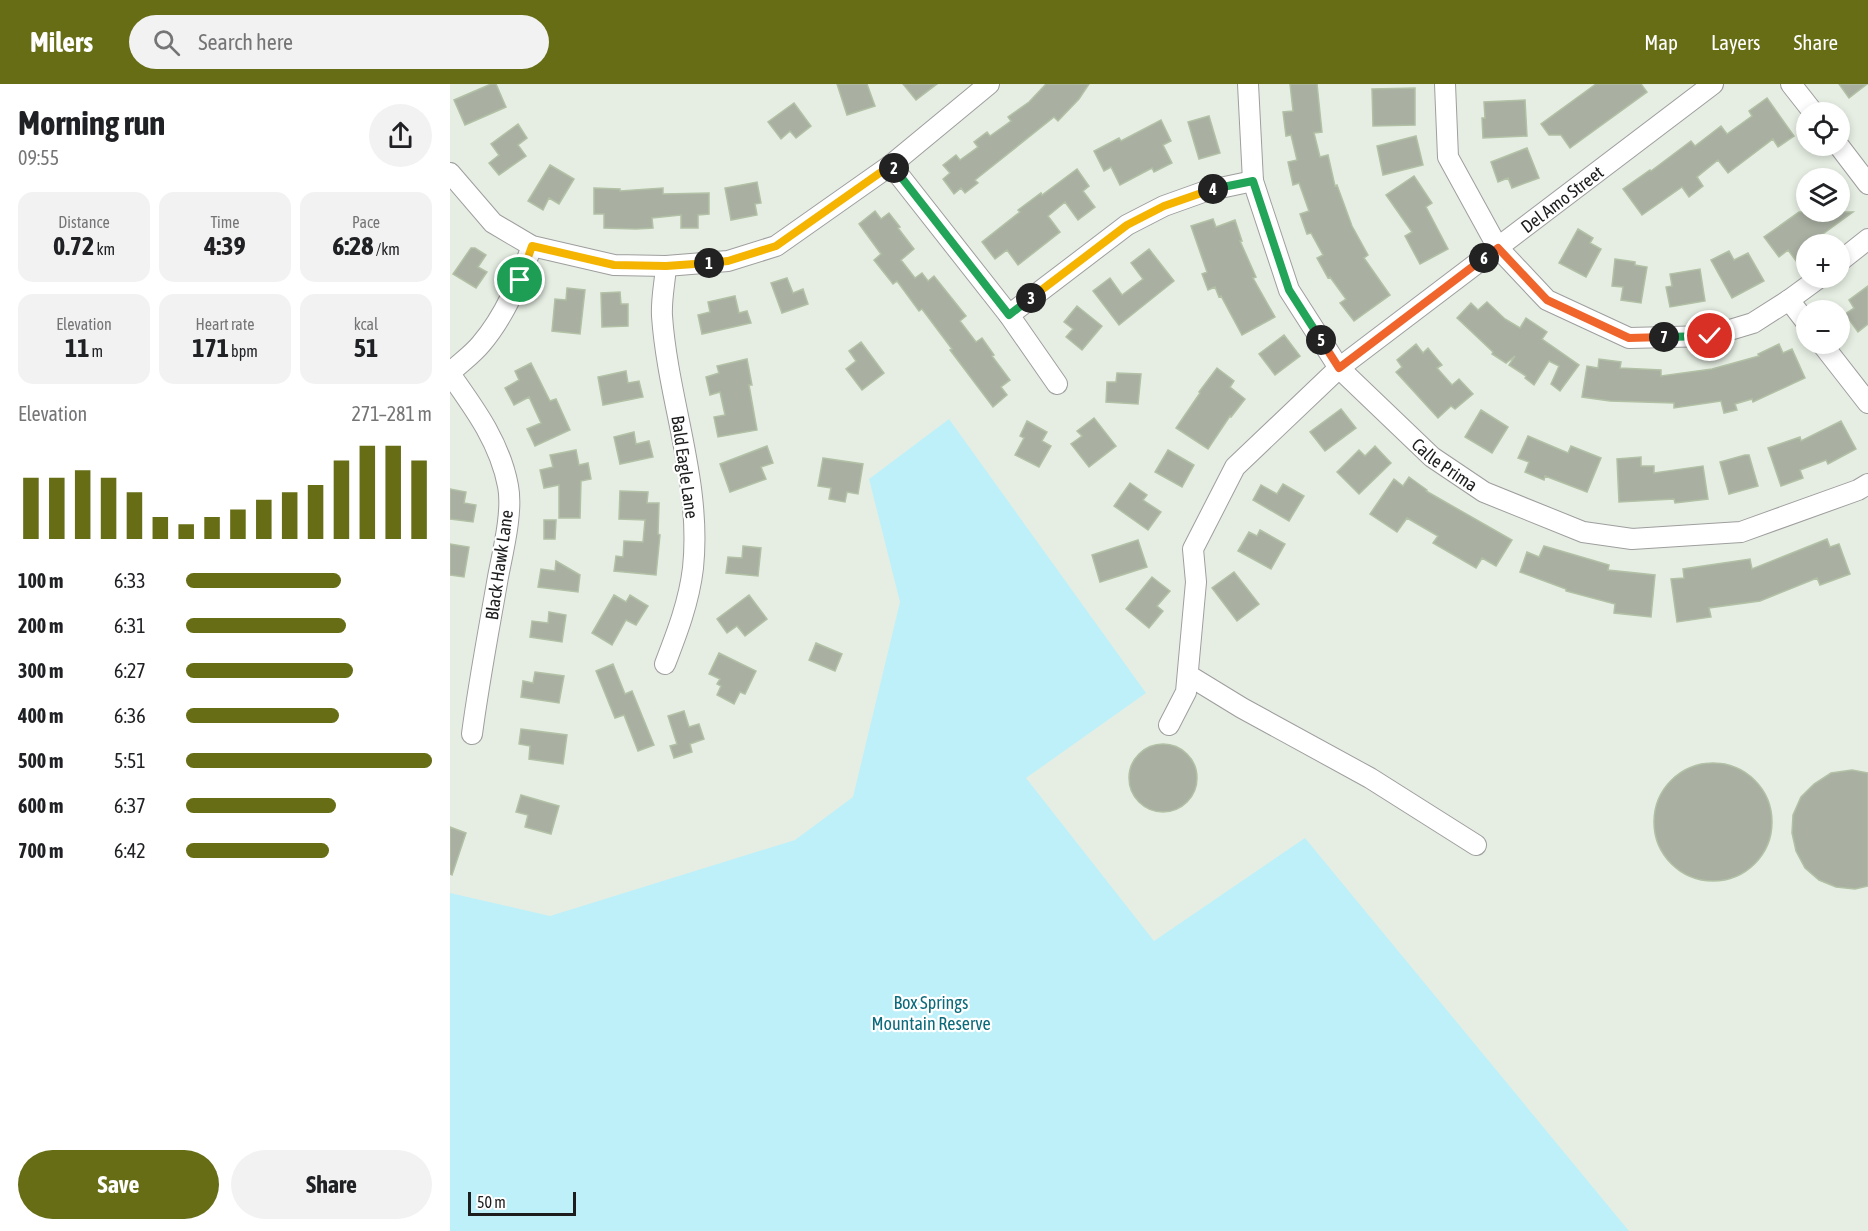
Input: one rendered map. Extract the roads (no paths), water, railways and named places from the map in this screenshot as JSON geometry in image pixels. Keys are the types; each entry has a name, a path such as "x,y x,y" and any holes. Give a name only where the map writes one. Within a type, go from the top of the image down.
{"street":[{"path":"450,173 493,223 532,246 614,265 666,266 728,261 776,246 891,165 989,84"},
{"name":"Calle Prima","path":"1248,84 1253,181 1289,290 1339,368 1432,457 1484,492 1582,532 1632,539 1741,532 1858,490 1868,484"},
{"path":"1444,84 1448,157 1498,248 1547,300 1629,338 1710,336 1753,323 1805,288"},
{"name":"Del Amo Street","path":"1188,675 1196,582 1193,549 1235,467 1339,368 1713,84"},
{"path":"1791,84 1805,102"},
{"path":"1847,156 1868,184"},
{"path":"891,165 1009,315 1057,384"},
{"path":"1009,315 1127,225 1164,206 1206,191 1253,181"},
{"path":"1850,253 1868,239"},
{"path":"450,373 480,345 503,313 520,280 532,246"},
{"name":"Bald Eagle Lane","path":"665,664 688,601 693,567 689,474 665,350 662,313 666,266"},
{"path":"1789,300 1796,309"},
{"path":"1830,354 1868,403"},
{"name":"Black Hawk Lane","path":"450,373 482,420 497,449 508,488 507,529 472,734"},
{"path":"1169,725 1186,692 1188,675 1242,708 1370,778 1476,844"}],"park label":[{"name":"Box Springs Mountain Reserve","path":"931,1012"}]}
